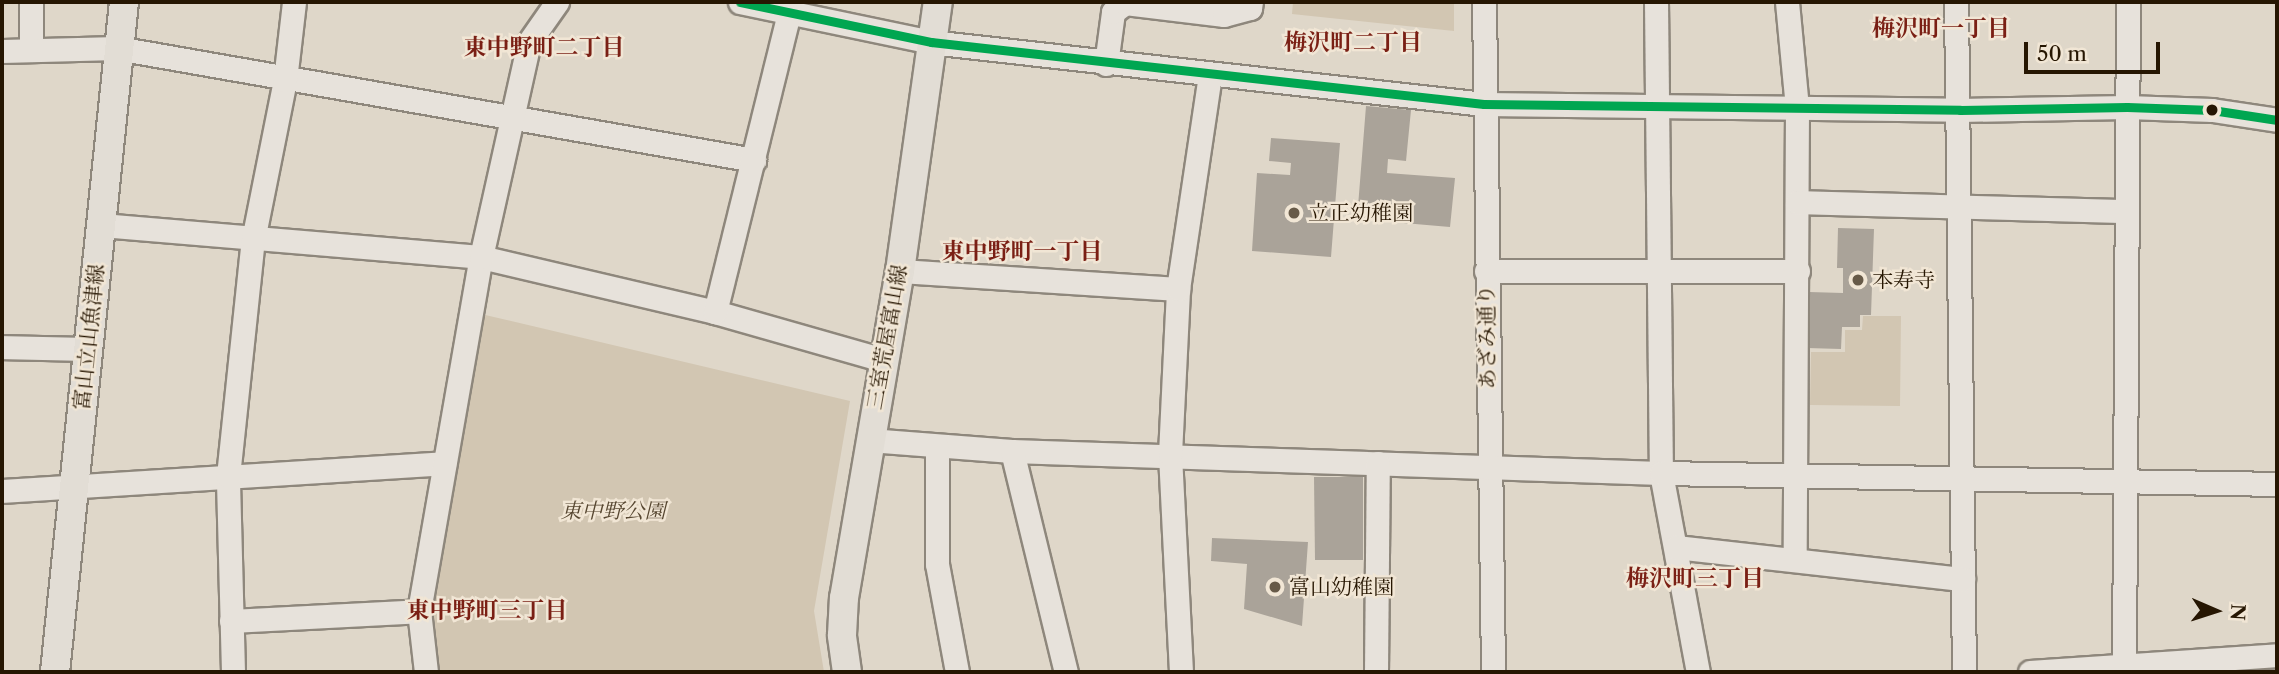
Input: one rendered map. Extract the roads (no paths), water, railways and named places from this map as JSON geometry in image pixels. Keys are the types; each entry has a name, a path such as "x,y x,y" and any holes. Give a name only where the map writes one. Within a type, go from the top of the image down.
{"main road":[{"name":"富山立山魚津線","path":"55,672 117,48 124,2"},
{"name":"三室荒屋富山線","path":"847,672 842,635 844,598 900,271 938,2"}],"street":[{"path":"31,2 31,49"},
{"path":"233,672 228,477 253,240 285,80 294,2"},
{"path":"426,672 419,611 444,463 475,311 481,257 529,42 557,2"},
{"path":"740,2 931,43 1210,76 1484,104 1960,110 2127,107 2212,110 2277,120"},
{"path":"1106,64 1113,12 1125,3 1224,15 1250,8 1251,2"},
{"name":"あざみ通り","path":"1484,2 1488,467 1493,672"},
{"path":"1656,2 1661,473 1698,672"},
{"path":"1787,2 1797,108 1798,474 1795,560"},
{"path":"1956,2 1960,110 1964,672"},
{"path":"2124,669 2128,2"},
{"path":"715,312 789,14"},
{"path":"2,51 117,48 285,80 754,160"},
{"path":"1181,672 1170,454 1178,289 1210,76"},
{"path":"1797,202 2127,211"},
{"path":"101,225 253,240 481,257 715,312 883,360"},
{"path":"900,271 1178,289"},
{"path":"1486,271 1798,271"},
{"path":"2,347 87,349"},
{"path":"869,440 1012,451 1170,454 1661,473 2277,484"},
{"path":"937,447 937,564 957,672"},
{"path":"1012,451 1066,672"},
{"path":"2,491 444,463"},
{"path":"1376,672 1378,463"},
{"path":"1676,547 1963,579"},
{"path":"231,621 419,611"},
{"path":"2030,672 2124,669 2277,655"}],"place":[{"name":"立正幼稚園","path":"1294,213"},
{"name":"本寿寺","path":"1858,280"},
{"name":"富山幼稚園","path":"1275,587"}],"district":[{"name":"梅沢町一丁目","path":"1941,28"},
{"name":"梅沢町二丁目","path":"1353,42"},
{"name":"東中野町二丁目","path":"544,47"},
{"name":"東中野町一丁目","path":"1022,251"},
{"name":"梅沢町三丁目","path":"1695,578"},
{"name":"東中野町三丁目","path":"487,610"}],"park label":[{"name":"東中野公園","path":"613,511"}]}
